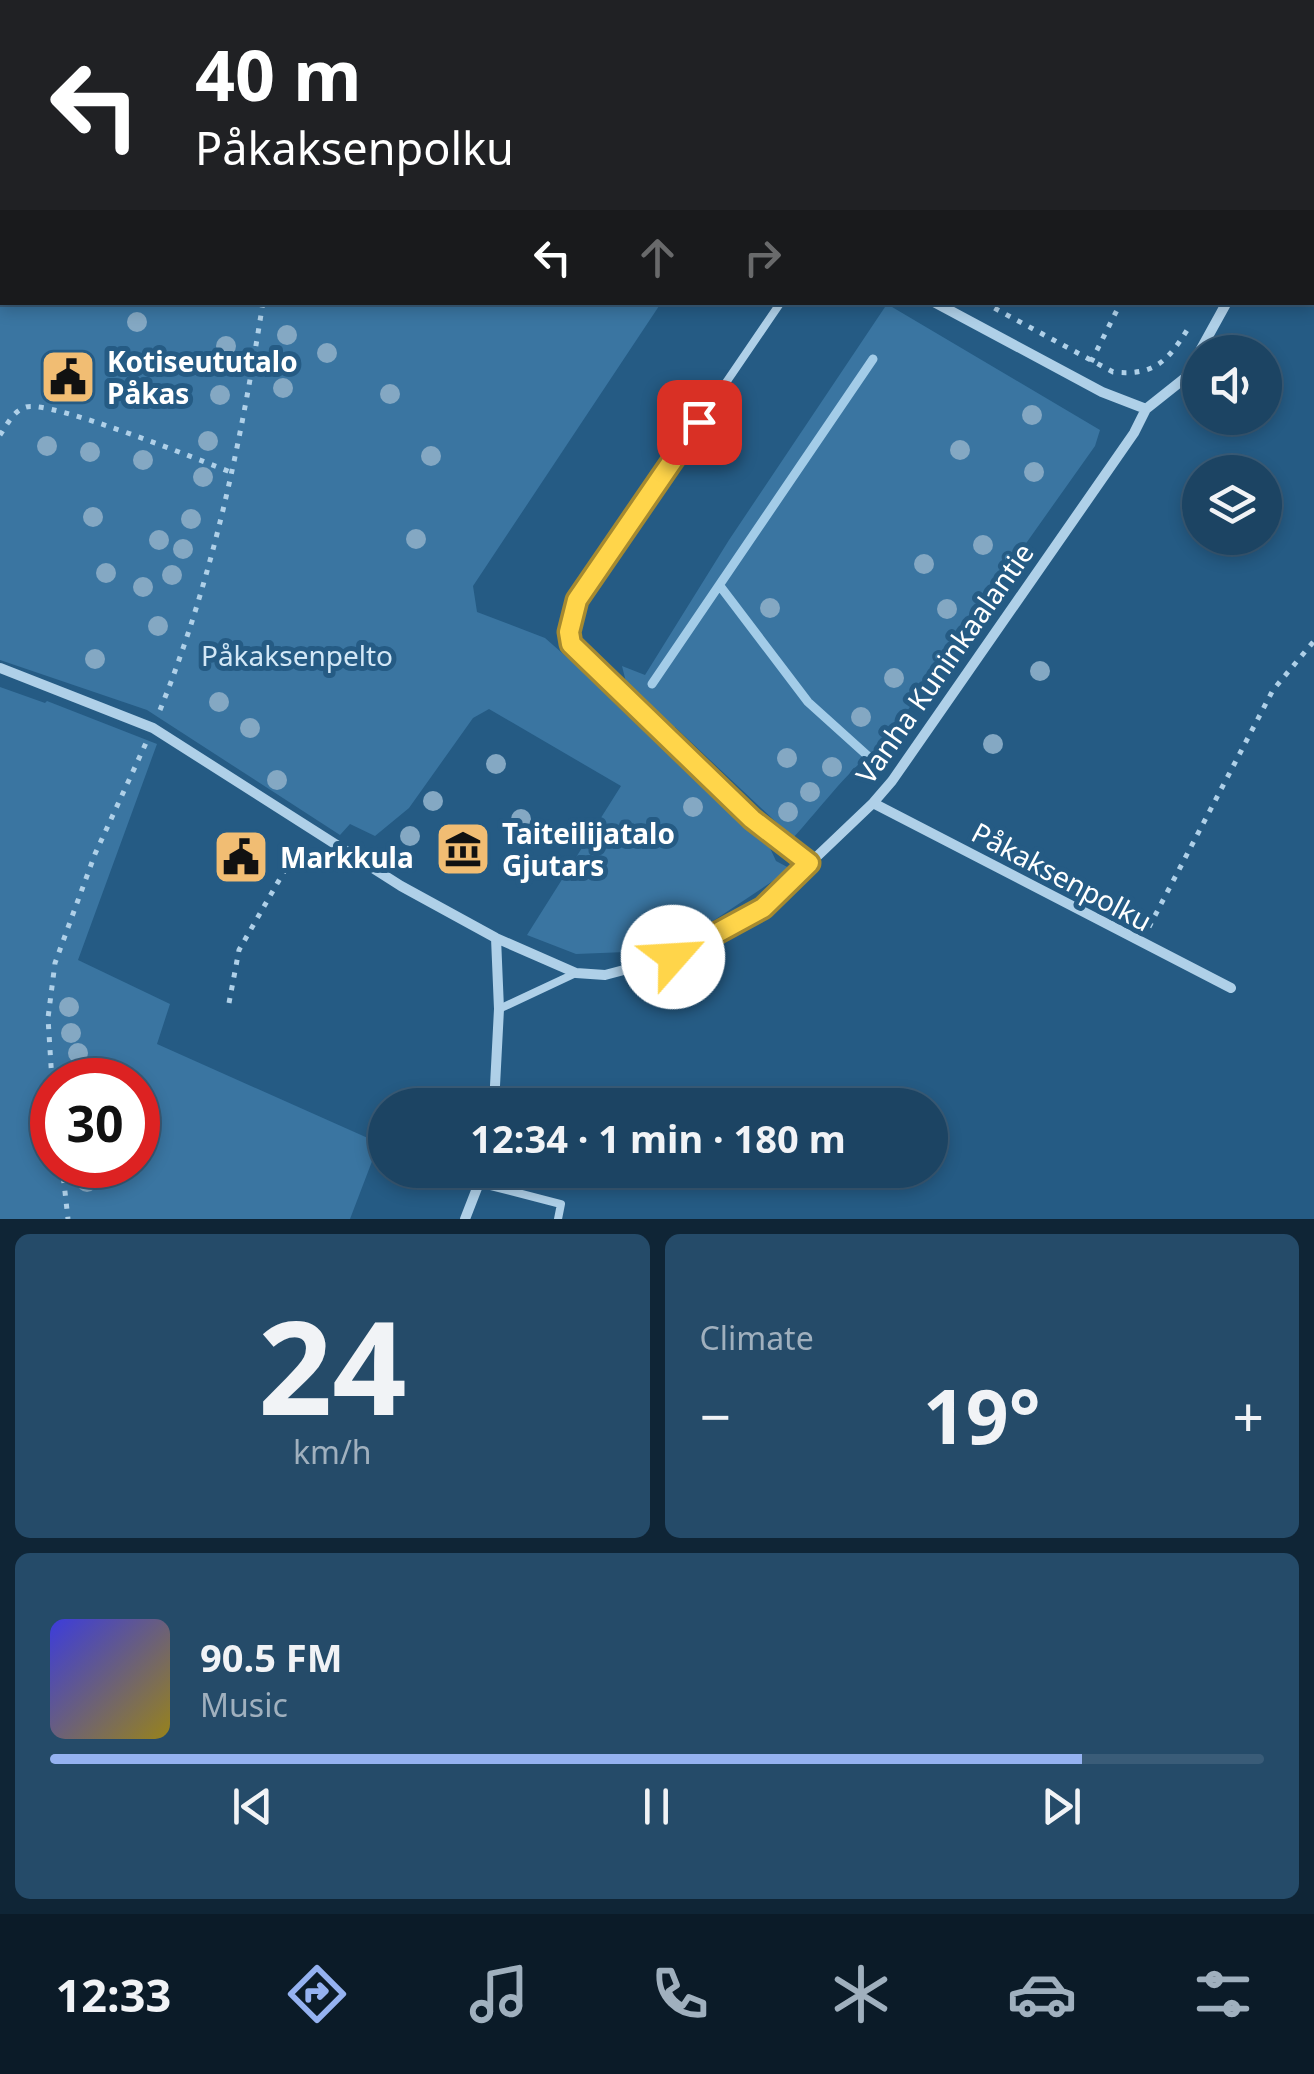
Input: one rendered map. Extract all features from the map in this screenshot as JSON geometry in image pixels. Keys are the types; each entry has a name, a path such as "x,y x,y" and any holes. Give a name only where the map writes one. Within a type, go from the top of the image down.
{"street":[{"path":"940,305 1102,392 1146,409 1184,378 1225,305"},
{"name":"Vanha Kuninkaalantie","path":"0,668 153,728 400,886 496,938 576,973 605,975 673,957 763,908 872,802 892,781 1134,433 1146,409"},
{"path":"569,632 571,644 752,819 809,863"},
{"name":"Påkaksenpolku","path":"872,802 1231,988"},
{"path":"495,1088 499,1009 496,938"},
{"path":"466,1219 477,1188"}],"lane":[{"path":"569,632 577,600 779,305"},
{"path":"499,1009 576,973"},
{"path":"499,1188 561,1204 558,1219"}],"path":[{"path":"51,1058 48,1018 55,962 95,854 190,637 233,473 262,305"},
{"path":"989,305 1113,372 1136,374 1164,362 1194,317"},
{"path":"1092,362 1120,305"},
{"path":"0,435 14,414 31,406 147,439 233,473"},
{"path":"1141,943 1273,690 1314,641"},
{"path":"229,1002 238,950 310,826"},
{"path":"65,1188 68,1219"}],"green space":[{"name":"Påkaksenpelto","path":"0,305 660,305 473,586 477,612 545,638 626,709 662,748 770,848 776,861 791,869 704,927 651,951 576,954 527,935 621,786 489,709 473,718 409,808 375,836 350,824 340,835 147,710 0,660"},
{"path":"886,305 1100,430 1095,446 883,745 850,773 793,838 675,727 671,729 626,682 622,666 645,675 729,540"},
{"path":"0,687 157,744 78,960 170,1004 157,1044 368,1138 368,1172 350,1219 0,1219"}],"waterway":[{"path":"652,684 873,359"},
{"path":"720,586 808,702 869,757"}],"place":[{"name":"Kotiseututalo Påkas","path":"68,377"},
{"name":"Taiteilijatalo Gjutars","path":"463,849"},
{"name":"Markkula","path":"241,857"}],"route":[{"path":"673,957 763,908 809,863 752,819 571,644 569,632 577,600 699,422"}]}
